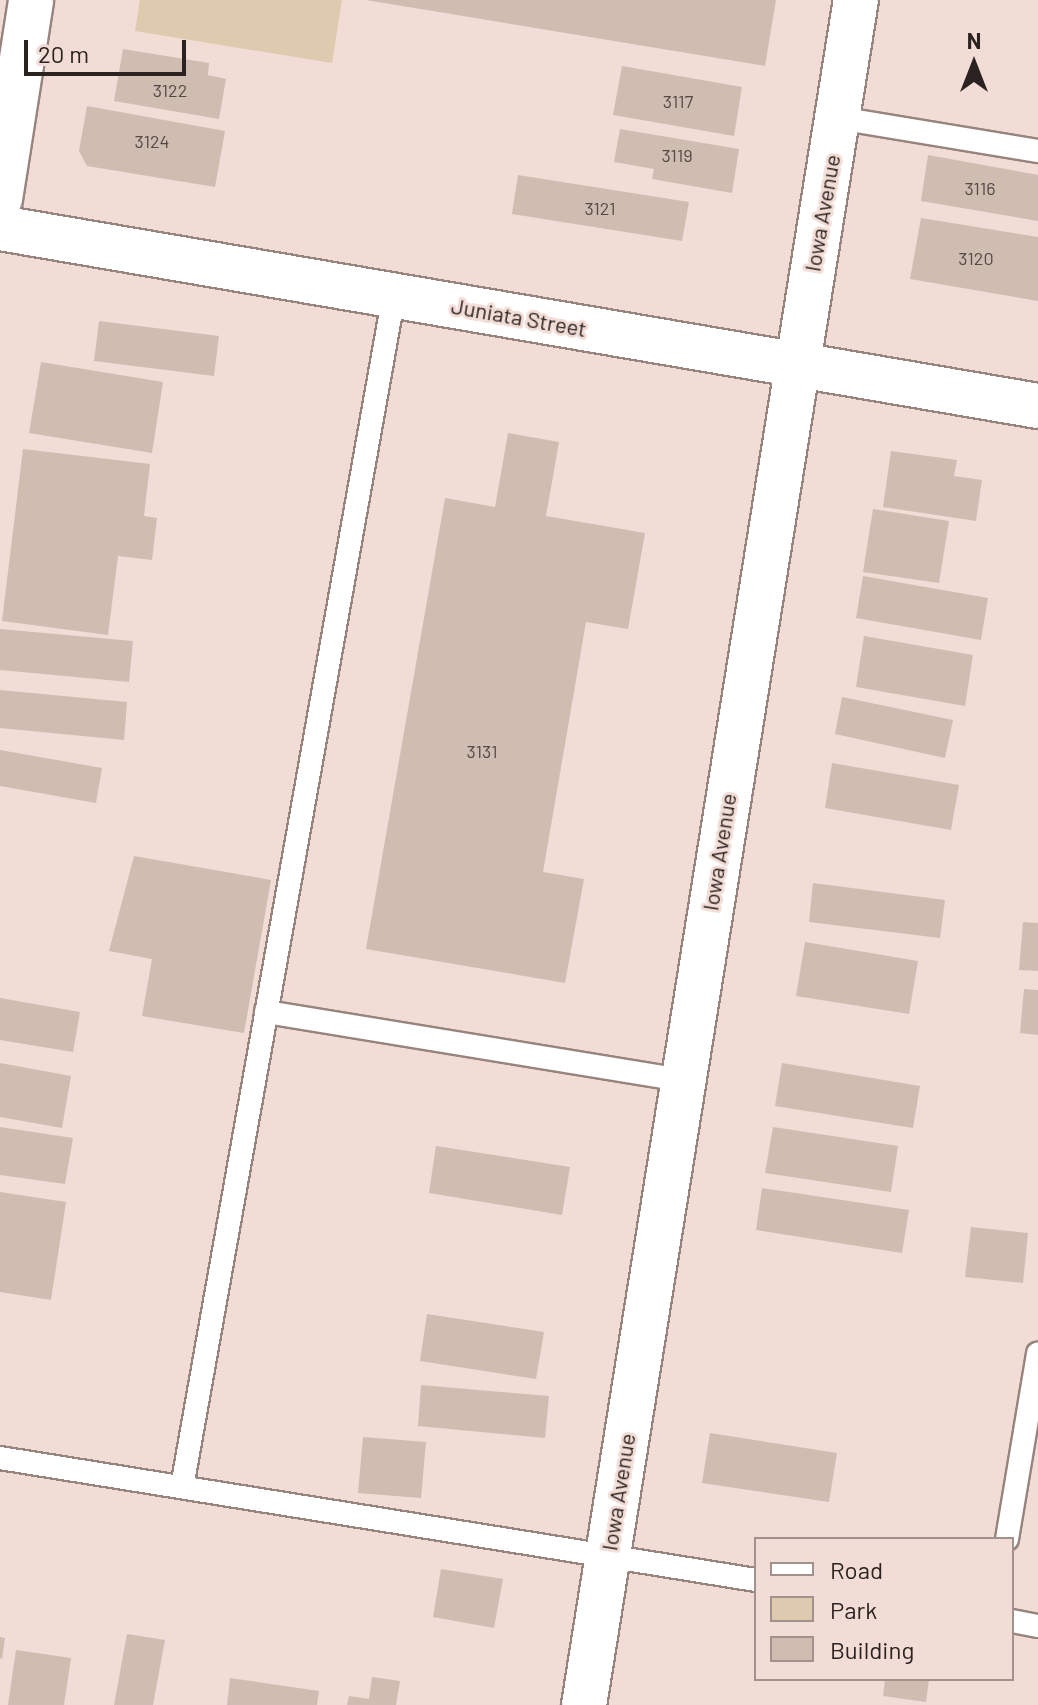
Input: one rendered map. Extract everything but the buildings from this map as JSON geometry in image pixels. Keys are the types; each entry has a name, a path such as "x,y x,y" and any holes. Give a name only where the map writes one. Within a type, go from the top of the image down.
{"street":[{"path":"0,199 31,0"},
{"name":"Iowa Avenue","path":"584,1705 856,0"},
{"name":"Juniata Street","path":"0,228 1038,406"}],"lane":[{"path":"838,118 1038,151"},
{"path":"182,1487 394,295"},
{"path":"266,1012 683,1080"},
{"path":"1007,1537 1038,1354"},
{"path":"0,1458 754,1580"},
{"path":"1014,1621 1038,1626"}],"green space":[{"path":"140,0 342,0 332,63 135,31"}]}
